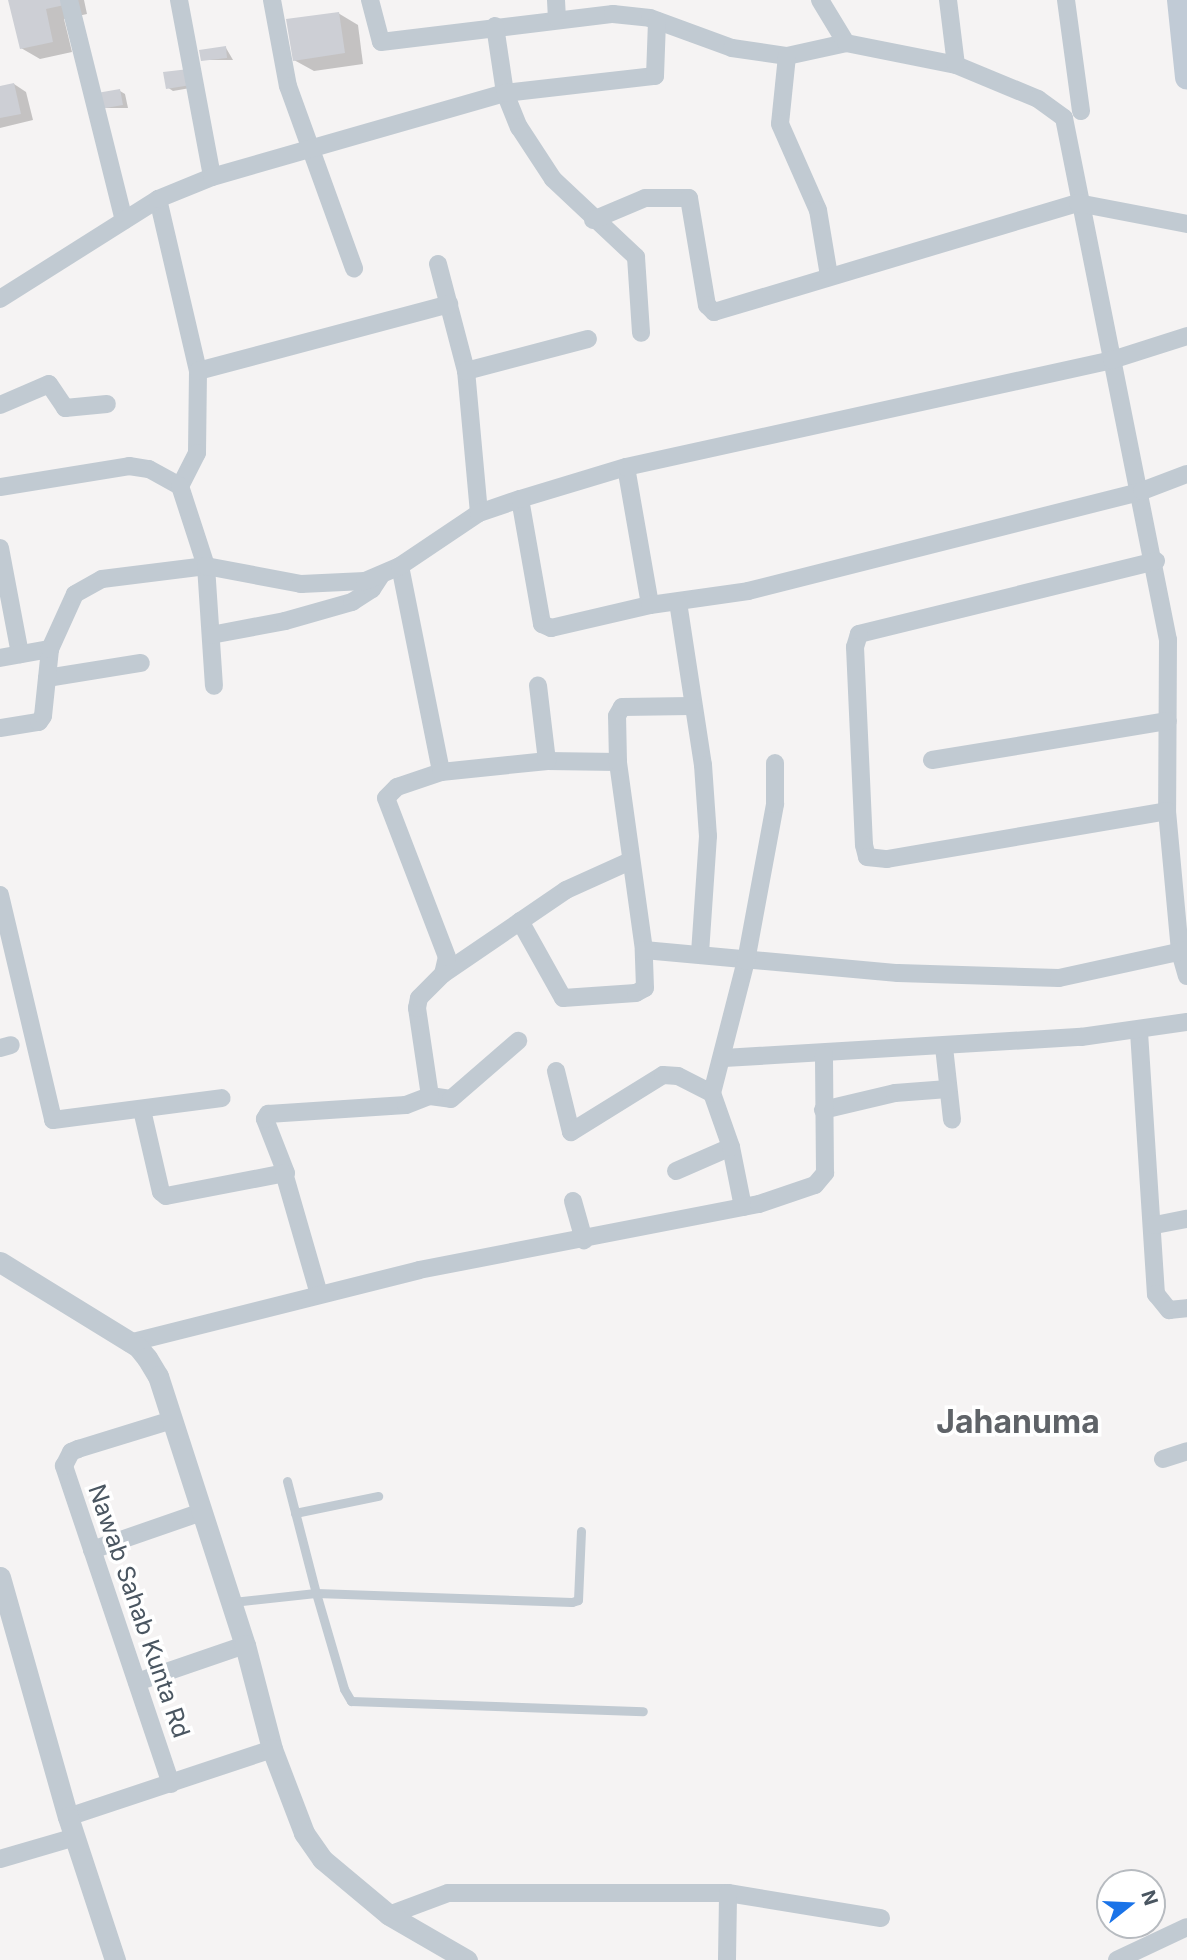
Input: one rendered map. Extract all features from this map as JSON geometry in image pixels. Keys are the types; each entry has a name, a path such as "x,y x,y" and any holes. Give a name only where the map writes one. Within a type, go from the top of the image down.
{"main road":[{"path":"1179,0 1187,78"}],"street":[{"path":"69,0 124,220"},
{"path":"179,0 212,177"},
{"path":"272,0 288,86 354,268"},
{"path":"370,0 381,42 495,26 556,9 613,14 657,21 732,48 788,56 846,43 956,65 1038,99 1064,118 1078,203 1156,561 1168,640 1167,811 1187,976"},
{"path":"820,0 846,43"},
{"path":"948,0 956,65"},
{"path":"1066,0 1081,111"},
{"path":"0,277 4,297 158,199 212,177 309,147 505,93 655,76 657,21"},
{"path":"495,26 505,93 519,127 553,179 593,220 636,257 641,333"},
{"path":"788,56 780,124 818,210 829,276"},
{"path":"593,220 645,198 688,198 709,311 1078,203 1187,224"},
{"path":"158,199 198,371 197,453 180,486"},
{"path":"438,264 466,371 479,513"},
{"path":"198,371 449,304"},
{"path":"0,729 39,722 50,649 75,594 102,579 206,566 302,583 365,581 400,566 479,513 626,467 1112,360 1187,336"},
{"path":"466,371 588,339"},
{"path":"0,405 49,384 65,408 107,404"},
{"path":"0,488 129,466 149,468 180,486 206,566 214,686"},
{"path":"626,467 650,605"},
{"path":"520,499 545,628 650,605 748,591 1142,491 1187,474"},
{"path":"0,548 20,654"},
{"path":"1156,561 859,634 855,647 864,845 867,857 887,859 1167,811"},
{"path":"400,566 442,772"},
{"path":"211,635 285,621 352,602 372,589 382,573"},
{"path":"678,602 691,706 703,765 708,836 700,954"},
{"path":"0,658 50,649"},
{"path":"47,678 141,663"},
{"path":"538,686 547,761"},
{"path":"520,920 563,998 641,993 645,988 644,950 628,862 618,762 618,710 691,706"},
{"path":"932,760 1168,721"},
{"path":"443,974 445,950 386,798 397,788 442,772 547,761 618,762"},
{"path":"743,1207 731,1147 712,1093 724,1058 746,961 775,804 775,763"},
{"path":"430,1096 417,1008 419,998 443,974 520,920 600,871 628,862"},
{"path":"0,895 49,1114 61,1122 222,1098"},
{"path":"644,950 898,973 1059,978 1184,951"},
{"path":"724,1058 824,1055 1139,1032 1187,1022"},
{"path":"1139,1032 1155,1225 1156,1294 1169,1310 1187,1308"},
{"path":"319,1294 284,1173 285,1165 265,1119 268,1114 406,1105 430,1096 451,1099 519,1041"},
{"path":"944,1046 952,1120"},
{"path":"129,1343 319,1294 743,1207 792,1194 825,1178 824,1055"},
{"path":"556,1071 571,1132 663,1074 678,1076 712,1093"},
{"path":"823,1110 895,1093 948,1089"},
{"path":"142,1110 163,1196 284,1173"},
{"path":"676,1171 731,1147"},
{"path":"573,1201 584,1240"},
{"path":"1155,1225 1187,1219"},
{"path":"0,1262 129,1343 148,1358 158,1376 245,1645 272,1749 304,1833 322,1859 389,1915 467,1960"},
{"name":"Nawab Sahab Kunta Rd","path":"171,1784 64,1466 67,1458 78,1449 172,1420"},
{"path":"1163,1458 1187,1451"},
{"path":"92,1550 202,1513"},
{"path":"0,1577 72,1827 115,1960"},
{"path":"137,1682 245,1645"},
{"path":"0,1859 171,1784 272,1749"},
{"path":"389,1915 448,1893 728,1894 881,1918"},
{"path":"727,1960 728,1894"},
{"path":"1117,1960 1187,1927"}],"lane":[{"path":"287,1481 316,1593 351,1701 643,1711"},
{"path":"295,1513 378,1496"},
{"path":"231,1602 316,1593 572,1602 578,1600 581,1531"}],"building":[{"path":"8,0 68,0 69,4 46,9 53,42 20,49"},
{"path":"339,12 345,53 293,61 286,19"},
{"path":"226,46 227,58 201,61 199,50"},
{"path":"189,69 191,85 166,89 163,72"},
{"path":"14,83 21,114 0,118 0,86"},
{"path":"120,89 123,105 100,109 97,93"}],"district":[{"name":"Jahanuma","path":"1018,1422"}]}
